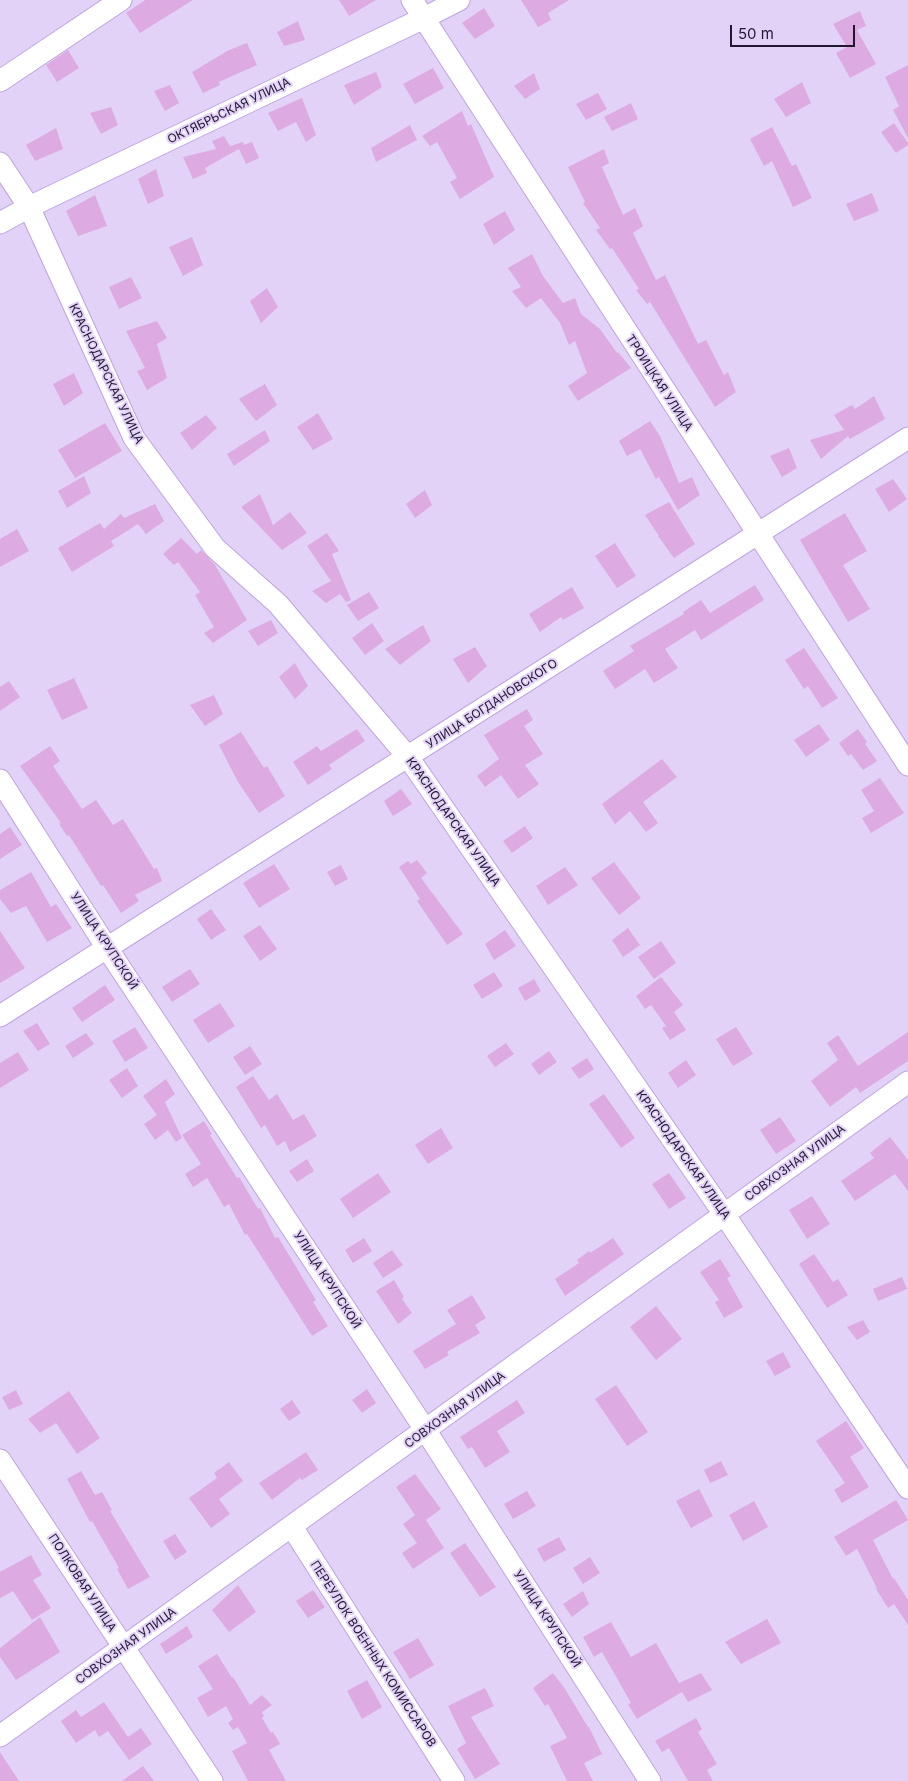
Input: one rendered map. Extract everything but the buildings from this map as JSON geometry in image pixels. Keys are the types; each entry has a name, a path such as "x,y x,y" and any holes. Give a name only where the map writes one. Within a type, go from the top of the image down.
{"street":[{"path":"0,81 121,0"},
{"name":"ТРОИЦКАЯ УЛИЦА","path":"412,0 908,765"},
{"name":"ОКТЯБРЬСКАЯ УЛИЦА","path":"0,223 29,207 459,0"},
{"name":"КРАСНОДАРСКАЯ УЛИЦА","path":"0,163 29,207 134,438 215,548 278,604 408,757 724,1214 908,1488"},
{"name":"УЛИЦА БОГДАНОВСКОГО","path":"0,1016 908,438"},
{"name":"УЛИЦА КРУПСКОЙ","path":"0,780 108,948 426,1431 650,1781"},
{"name":"СОВХОЗНАЯ УЛИЦА","path":"0,1736 908,1082"},
{"name":"ПОЛКОВАЯ УЛИЦА","path":"0,1460 212,1781"},
{"name":"ПЕРЕУЛОК ВОЕННЫХ КОМИССАРОВ","path":"292,1527 454,1781"}]}
